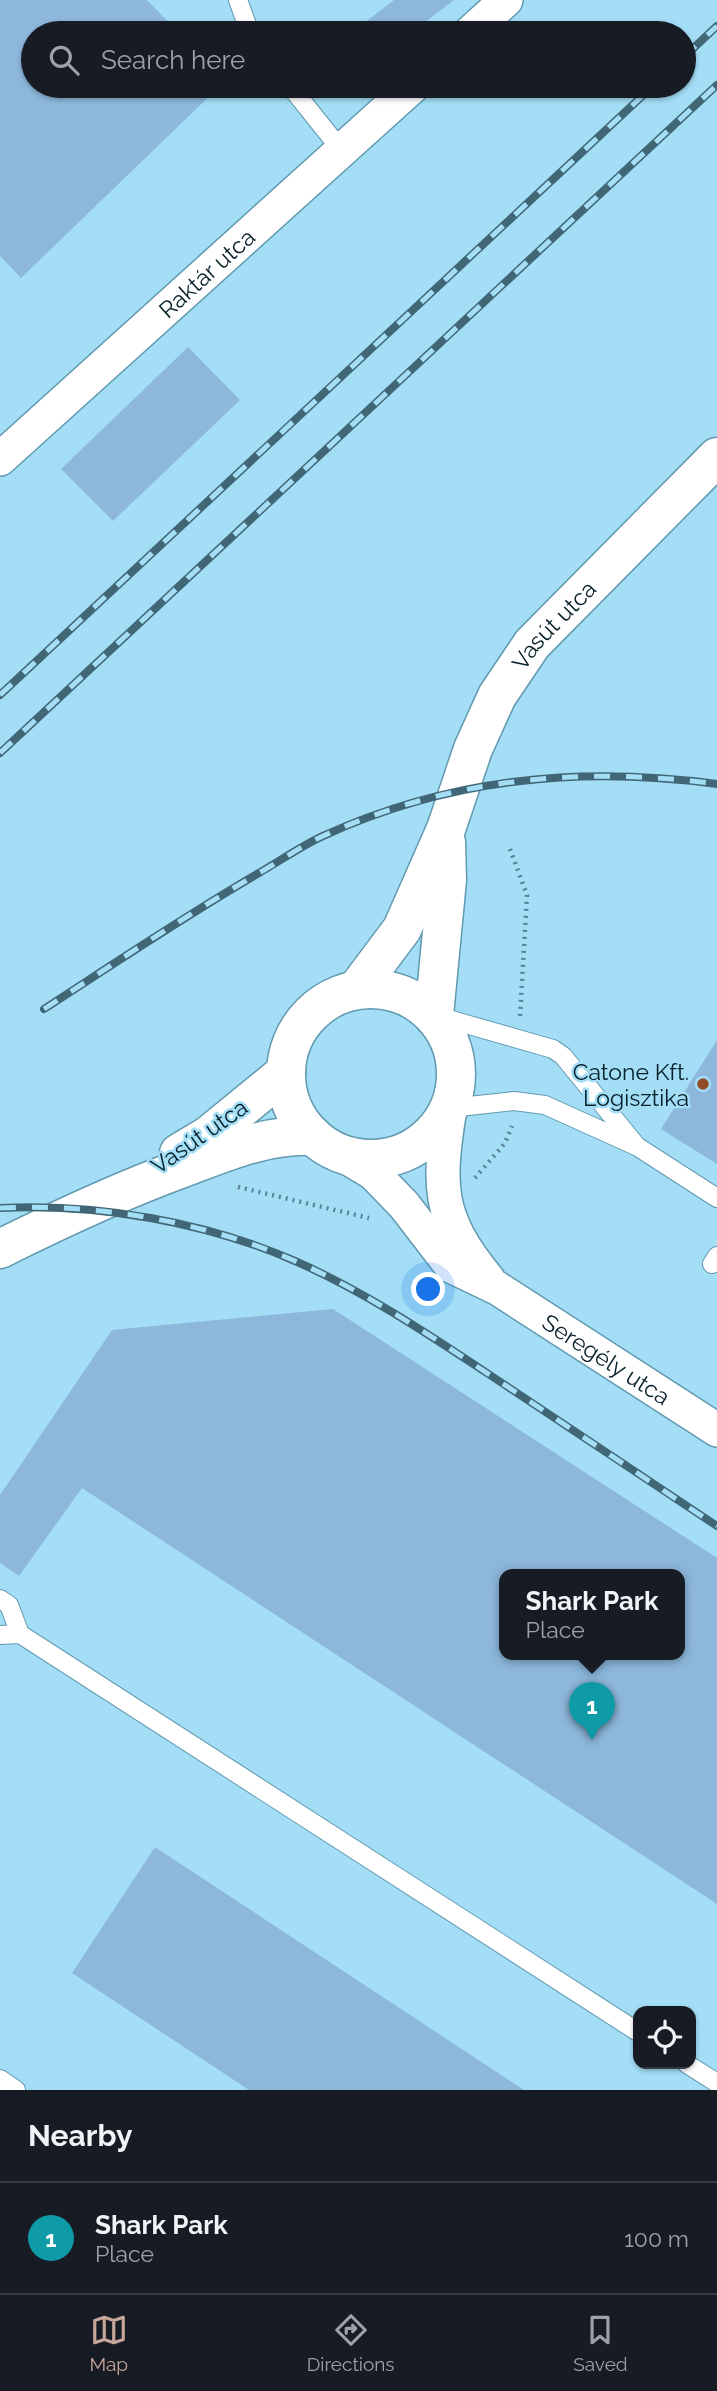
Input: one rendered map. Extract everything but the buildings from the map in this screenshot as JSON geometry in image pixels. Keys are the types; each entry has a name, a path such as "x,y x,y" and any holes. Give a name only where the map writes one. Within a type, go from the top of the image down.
{"street":[{"path":"483,21 506,0"},
{"name":"Raktár utca","path":"0,459 400,98"},
{"name":"Vasút utca","path":"357,989 402,929 446,830 473,749 496,696 533,645 717,457"},
{"name":"Vasút utca","path":"434,1015 447,880 446,830"},
{"name":"Vasút utca","path":"109,1195 247,1143 292,1135 376,1159 407,1151 422,1143 438,1128 450,1108 457,1069 453,1048 434,1015 407,995 373,988 357,989 338,995 307,1018 288,1052 286,1072 292,1107 328,1145"},
{"name":"Vasút utca","path":"0,1249 109,1195 209,1135 286,1072"},
{"name":"Seregély utca","path":"450,1108 442,1158 443,1197 453,1227 470,1257 496,1289"},
{"name":"Seregély utca","path":"328,1145 373,1173 404,1205 451,1266 496,1289 717,1430"}],"lane":[{"path":"238,0 246,21"},
{"path":"300,98 342,151"},
{"path":"434,1015 553,1049 563,1056 638,1147"},
{"path":"450,1108 514,1101 537,1103 638,1147 717,1198"},
{"path":"0,1599 9,1605 20,1633 633,2029"},
{"path":"0,1635 20,1633"},
{"path":"695,2069 717,2083"},
{"path":"0,2079 16,2090"}],"railway":[{"path":"696,46 717,26"},
{"path":"0,753 717,85"},
{"path":"0,695 640,98"},
{"path":"44,1009 177,923 299,849 371,816 467,789 566,777 616,776 717,784"},
{"path":"0,1208 74,1209 150,1218 225,1236 295,1261 350,1288 428,1335 717,1526"}],"place":[{"name":"Catone Kft. Logisztika","path":"703,1084"},
{"name":"Shark Park","path":"592,1740"}]}
